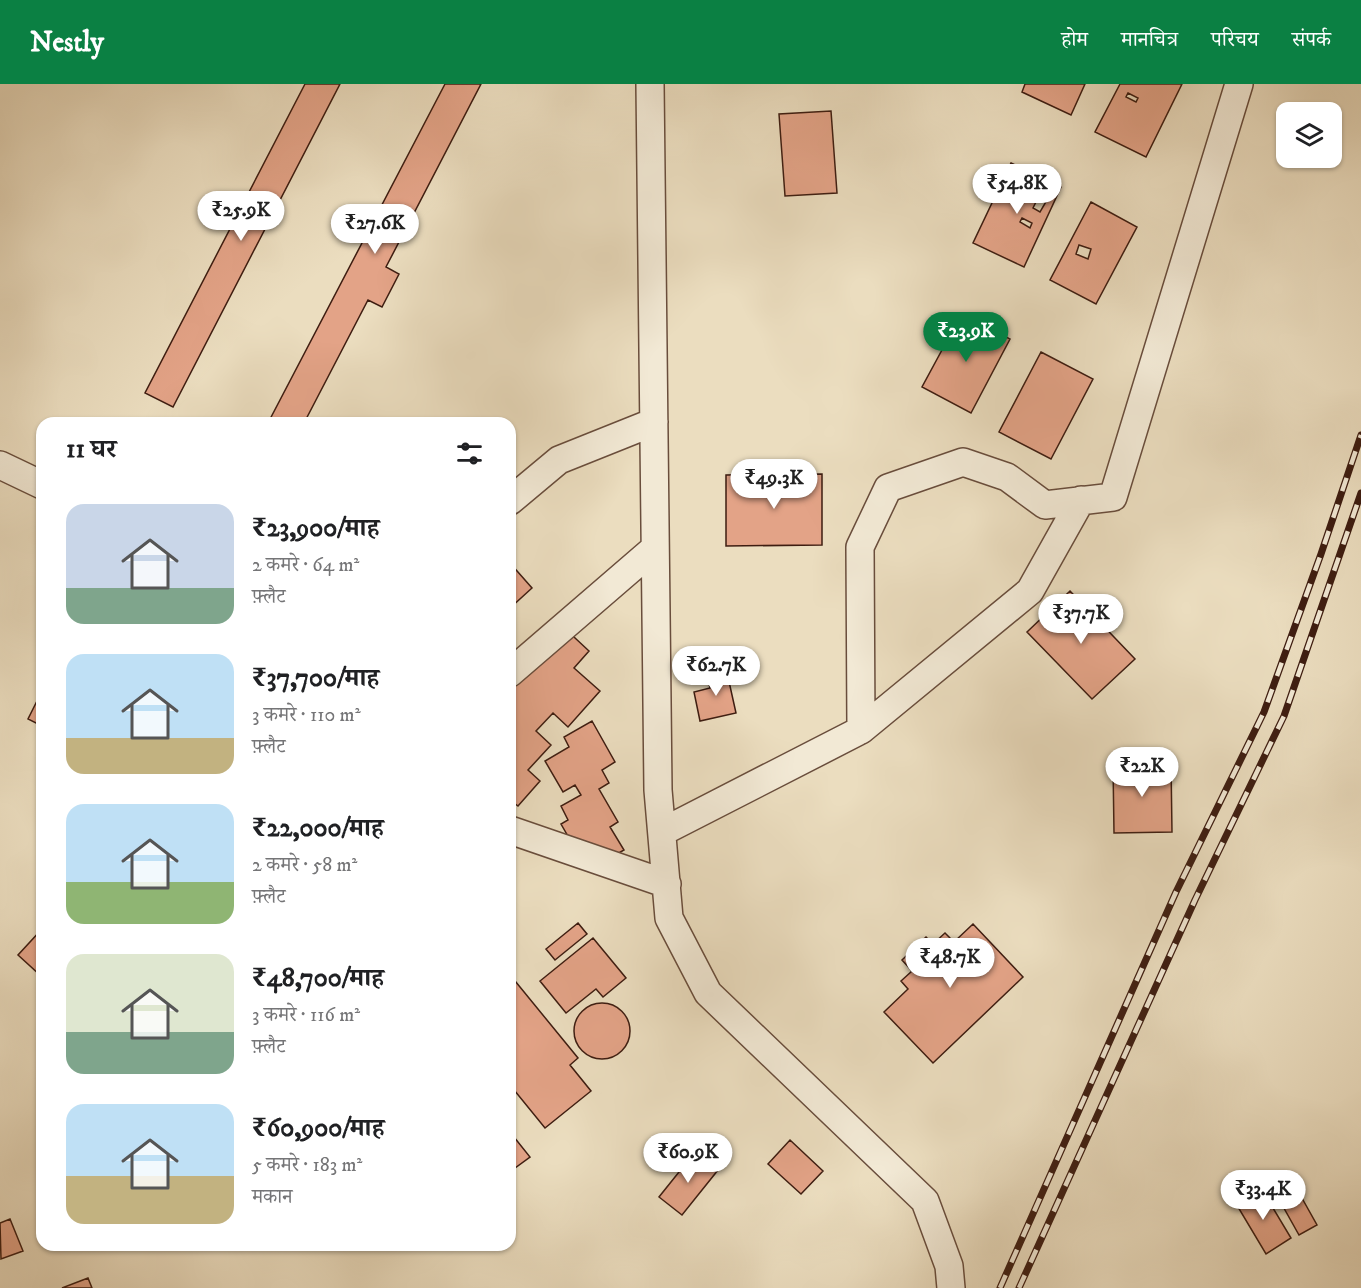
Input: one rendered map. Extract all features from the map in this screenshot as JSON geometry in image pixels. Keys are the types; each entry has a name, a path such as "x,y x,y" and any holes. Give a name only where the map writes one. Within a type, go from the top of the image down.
{"street":[{"path":"650,84 658,790 669,918 708,993 925,1201 949,1266 951,1288"},
{"path":"861,730 860,547 888,488 963,462 1007,477 1045,505 1113,498 1239,84"},
{"path":"516,496 559,459 654,423"},
{"path":"0,465 36,481"},
{"path":"662,832 861,730 1030,591 1082,500"},
{"path":"516,668 656,548"},
{"path":"516,832 667,884"}],"building":[{"path":"305,84 340,84 173,407 145,393"},
{"path":"445,84 481,84 386,267 399,274 382,307 368,300 307,417 271,417"},
{"path":"1025,84 1085,84 1071,115 1022,92"},
{"path":"1120,84 1182,84 1146,157 1095,132","holes":["1128,93 1138,98 1136,102 1126,97"]},
{"path":"831,111 837,193 785,196 779,114"},
{"path":"1011,163 1061,187 1024,267 973,243","holes":["1039,196 1047,200 1040,212 1033,208","1022,218 1032,223 1030,228 1020,222"]},
{"path":"1091,202 1137,227 1096,304 1050,280","holes":["1079,245 1091,249 1088,259 1076,254"]},
{"path":"962,313 1010,339 971,413 922,387"},
{"path":"1041,352 1093,379 1051,459 999,432"},
{"path":"822,474 822,545 726,546 726,475"},
{"path":"516,570 532,588 516,603"},
{"path":"1070,591 1135,659 1092,699 1027,632"},
{"path":"560,624 589,651 574,668 600,691 568,727 553,713 536,731 551,745 528,770 540,781 518,806 516,804 516,668"},
{"path":"726,668 736,713 700,721 694,692 710,688 707,673"},
{"path":"36,703 36,723 28,719"},
{"path":"592,721 615,762 602,770 609,783 599,789 618,822 610,827 624,850 588,871 561,824 568,820 561,806 581,795 575,785 563,792 545,761 569,747 564,737"},
{"path":"1171,763 1172,832 1114,833 1113,764"},
{"path":"578,923 587,934 555,960 546,949"},
{"path":"973,924 1023,977 933,1063 884,1012 908,989 901,981 912,971 902,960 926,937 933,944 945,933 954,942"},
{"path":"36,936 36,971 18,955"},
{"path":"593,938 626,978 603,997 596,989 566,1013 540,981"},
{"path":"516,982 578,1058 570,1065 591,1091 545,1128 516,1092"},
{"path":"596,1003 608,1003 618,1007 626,1015 630,1031 626,1047 618,1055 608,1059 596,1059 586,1055 578,1047 574,1037 574,1025 578,1015 586,1007"},
{"path":"516,1140 530,1157 516,1167"},
{"path":"790,1140 823,1171 801,1194 768,1164"},
{"path":"695,1152 718,1170 682,1215 659,1197"},
{"path":"1289,1175 1317,1225 1299,1235 1271,1185"},
{"path":"1261,1188 1291,1238 1266,1254 1235,1202"},
{"path":"10,1219 23,1251 1,1259 0,1223"},
{"path":"88,1278 92,1288 62,1288"}],"railway":[{"path":"1000,1288 1176,892 1264,712 1361,435"},
{"path":"1019,1288 1195,900 1284,716 1361,493"}]}
